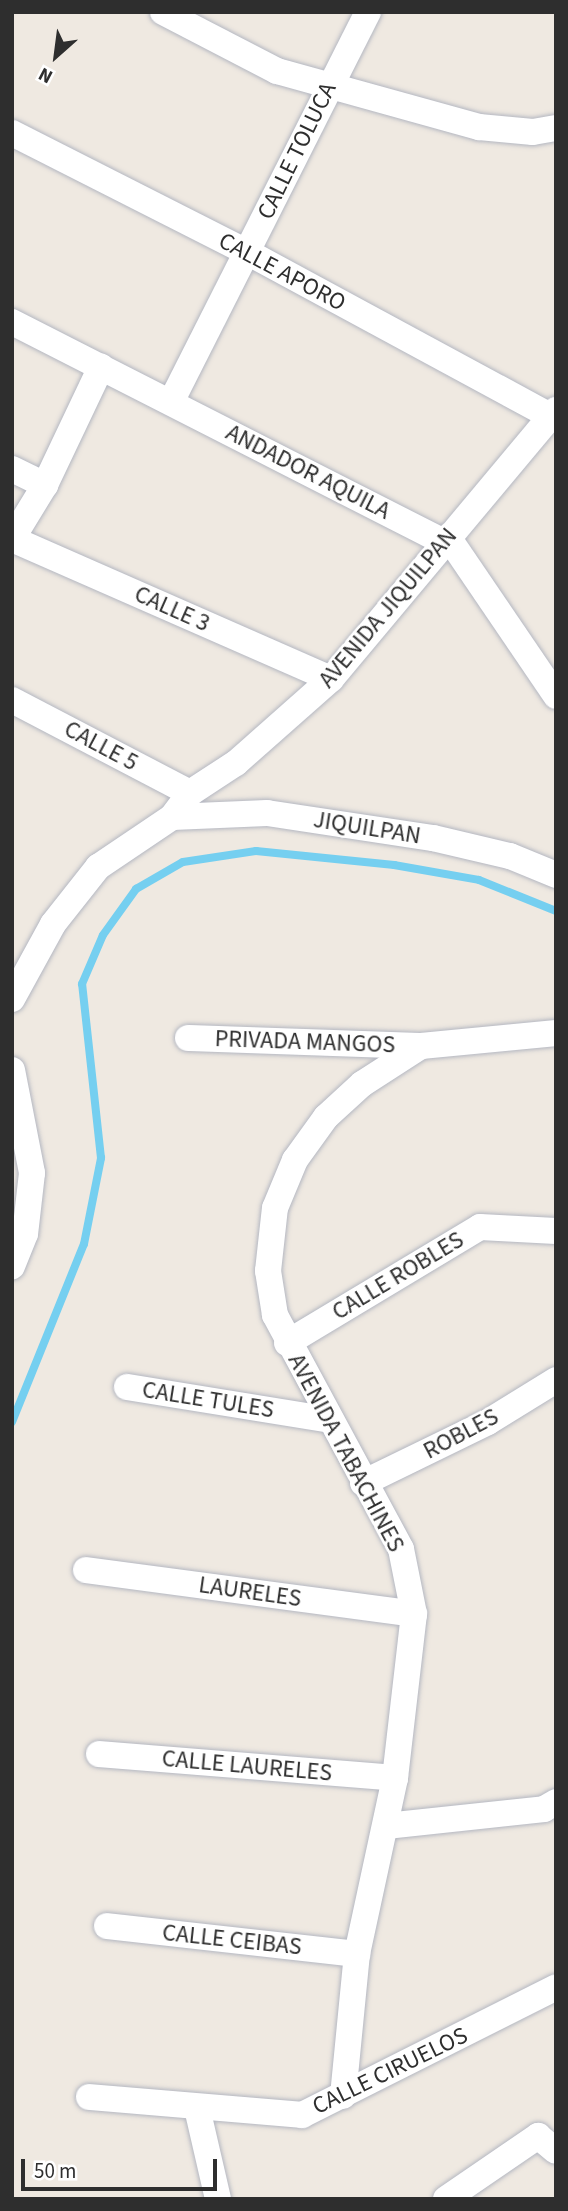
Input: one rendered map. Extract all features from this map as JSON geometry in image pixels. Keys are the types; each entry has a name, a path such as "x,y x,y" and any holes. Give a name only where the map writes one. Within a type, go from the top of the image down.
{"street":[{"path":"163,12 277,71 330,82 479,127 533,132 556,128"},
{"name":"CALLE TOLUCA","path":"171,402 330,82 368,12"},
{"name":"CALLE APORO","path":"12,133 247,252 553,413"},
{"name":"ANDADOR AQUILA","path":"12,322 446,539 556,696"},
{"path":"12,539 45,485 101,367"},
{"name":"AVENIDA JIQUILPAN","path":"173,817 190,793 236,764 331,679 553,413"},
{"path":"12,469 45,485"},
{"name":"CALLE 3","path":"12,539 331,679"},
{"name":"CALLE 5","path":"12,700 190,793"},
{"name":"JIQUILPAN","path":"173,817 267,813 433,838 510,856 556,875"},
{"path":"12,999 22,957 53,924 98,867 173,817"},
{"name":"AVENIDA TABACHINES","path":"343,2096 357,1954 395,1777 414,1614 401,1549 287,1343 275,1315 268,1271 275,1208 295,1160 326,1117 362,1084 421,1046 556,1034"},
{"name":"PRIVADA MANGOS","path":"188,1038 421,1046"},
{"path":"12,1070 32,1173 15,1250"},
{"name":"CALLE ROBLES","path":"287,1343 480,1227 556,1231"},
{"name":"ROBLES","path":"363,1483 488,1422 556,1380"},
{"name":"CALLE TULES","path":"127,1387 330,1420"},
{"name":"LAURELES","path":"86,1570 414,1614"},
{"name":"CALLE LAURELES","path":"99,1754 395,1777"},
{"path":"386,1826 544,1808 556,1802"},
{"name":"CALLE CEIBAS","path":"107,1926 357,1954"},
{"name":"CALLE CIRUELOS","path":"89,2097 302,2115 556,1987"},
{"path":"197,2108 218,2199"},
{"path":"446,2199 547,2144"}],"waterway":[{"path":"12,1422 84,1244 101,1158 82,984 103,935 136,889 183,862 256,851 394,865 479,880 556,911"}]}
